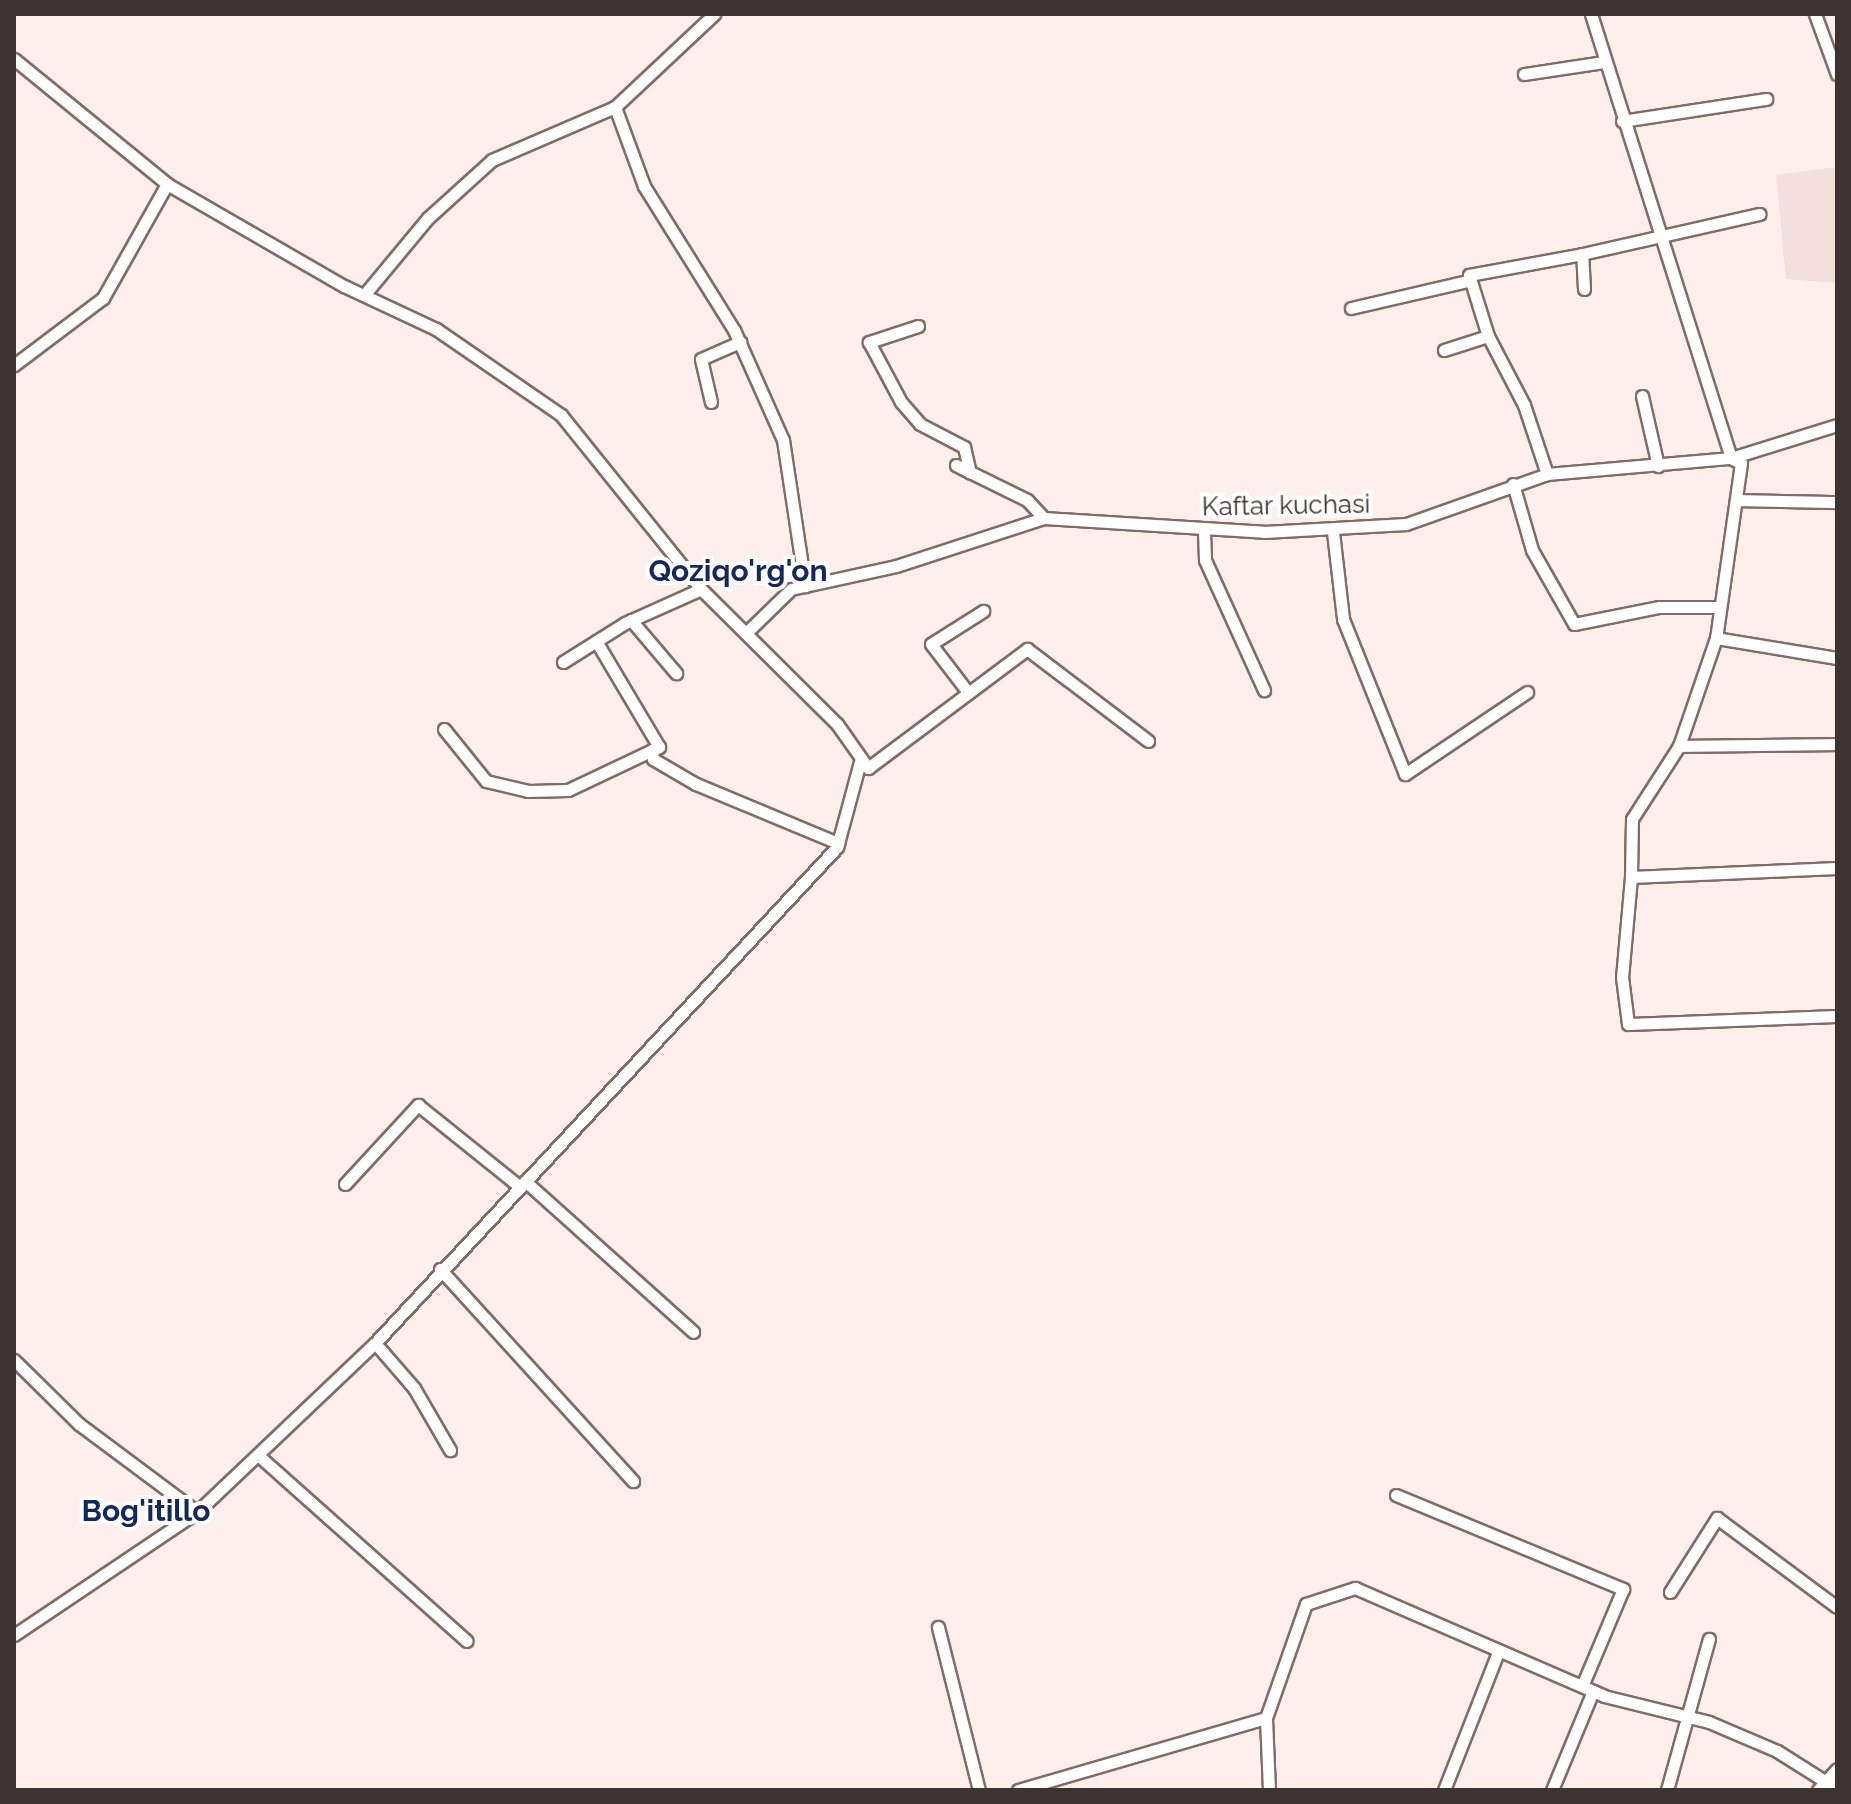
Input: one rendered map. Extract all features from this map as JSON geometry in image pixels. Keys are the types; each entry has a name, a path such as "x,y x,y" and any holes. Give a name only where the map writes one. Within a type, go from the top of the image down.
{"street":[{"path":"364,295 428,218 492,160 615,107 714,14"},
{"path":"1591,14 1603,62 1731,458 1741,463 1740,500 1729,517 1716,638 1679,746 1632,819 1631,877 1622,977 1628,1024 1837,1016"},
{"path":"1815,14 1837,74"},
{"path":"14,59 167,184 364,295 436,329 561,415 701,589 748,631 837,724 860,762 868,768 879,763 967,691 1027,649 1148,741"},
{"path":"1524,74 1603,62"},
{"path":"1622,121 1766,99"},
{"path":"615,107 644,186 740,342 783,440 805,586"},
{"path":"14,365 103,298 167,184"},
{"path":"1351,308 1760,214"},
{"path":"1582,254 1584,289"},
{"path":"1467,281 1488,336 1524,405 1547,474"},
{"path":"918,326 870,346 920,424 964,447 970,472"},
{"path":"1444,350 1488,336"},
{"path":"711,402 701,359 740,342"},
{"path":"1642,396 1658,466"},
{"name":"Kaftar kuchasi","path":"748,631 791,589 1044,518 1204,531 1333,532 1406,524 1547,474 1731,458 1837,425"},
{"path":"956,465 1027,500 1044,518"},
{"path":"1513,484 1532,550 1574,624 1659,607 1718,607"},
{"path":"1740,500 1837,502"},
{"path":"1204,531 1205,560 1264,690"},
{"path":"1333,532 1343,619 1405,774 1527,692"},
{"path":"563,662 631,620 701,589"},
{"path":"967,691 931,644 983,611"},
{"path":"631,620 676,673"},
{"path":"1716,638 1837,658"},
{"path":"444,729 486,781 528,791 568,790 652,750 660,740 596,641"},
{"path":"1679,746 1837,744"},
{"path":"652,750 653,759 696,784 838,843"},
{"path":"14,1635 197,1512 375,1343 440,1269 838,843 860,762"},
{"path":"1631,877 1837,868"},
{"path":"345,1184 418,1105 522,1184 693,1332"},
{"path":"440,1269 633,1481"},
{"path":"375,1343 414,1388 450,1450"},
{"path":"14,1360 79,1424 197,1512"},
{"path":"259,1456 467,1641"},
{"path":"1396,1495 1623,1589 1552,1790"},
{"path":"1670,1592 1717,1518 1837,1607"},
{"path":"1269,1790 1266,1718 1306,1604 1355,1588 1588,1689 1692,1719 1777,1751 1821,1785 1837,1789"},
{"path":"938,1627 979,1790"},
{"path":"1667,1790 1692,1719 1709,1639"},
{"path":"1444,1790 1499,1650"},
{"path":"1018,1790 1266,1718"},
{"path":"1821,1785 1837,1769"}],"shaded area":[{"path":"1837,167 1837,283 1786,279 1776,175"}],"district":[{"name":"Qoziqo'rg'on","path":"738,571"},
{"name":"Bog'itillo","path":"146,1511"}]}
